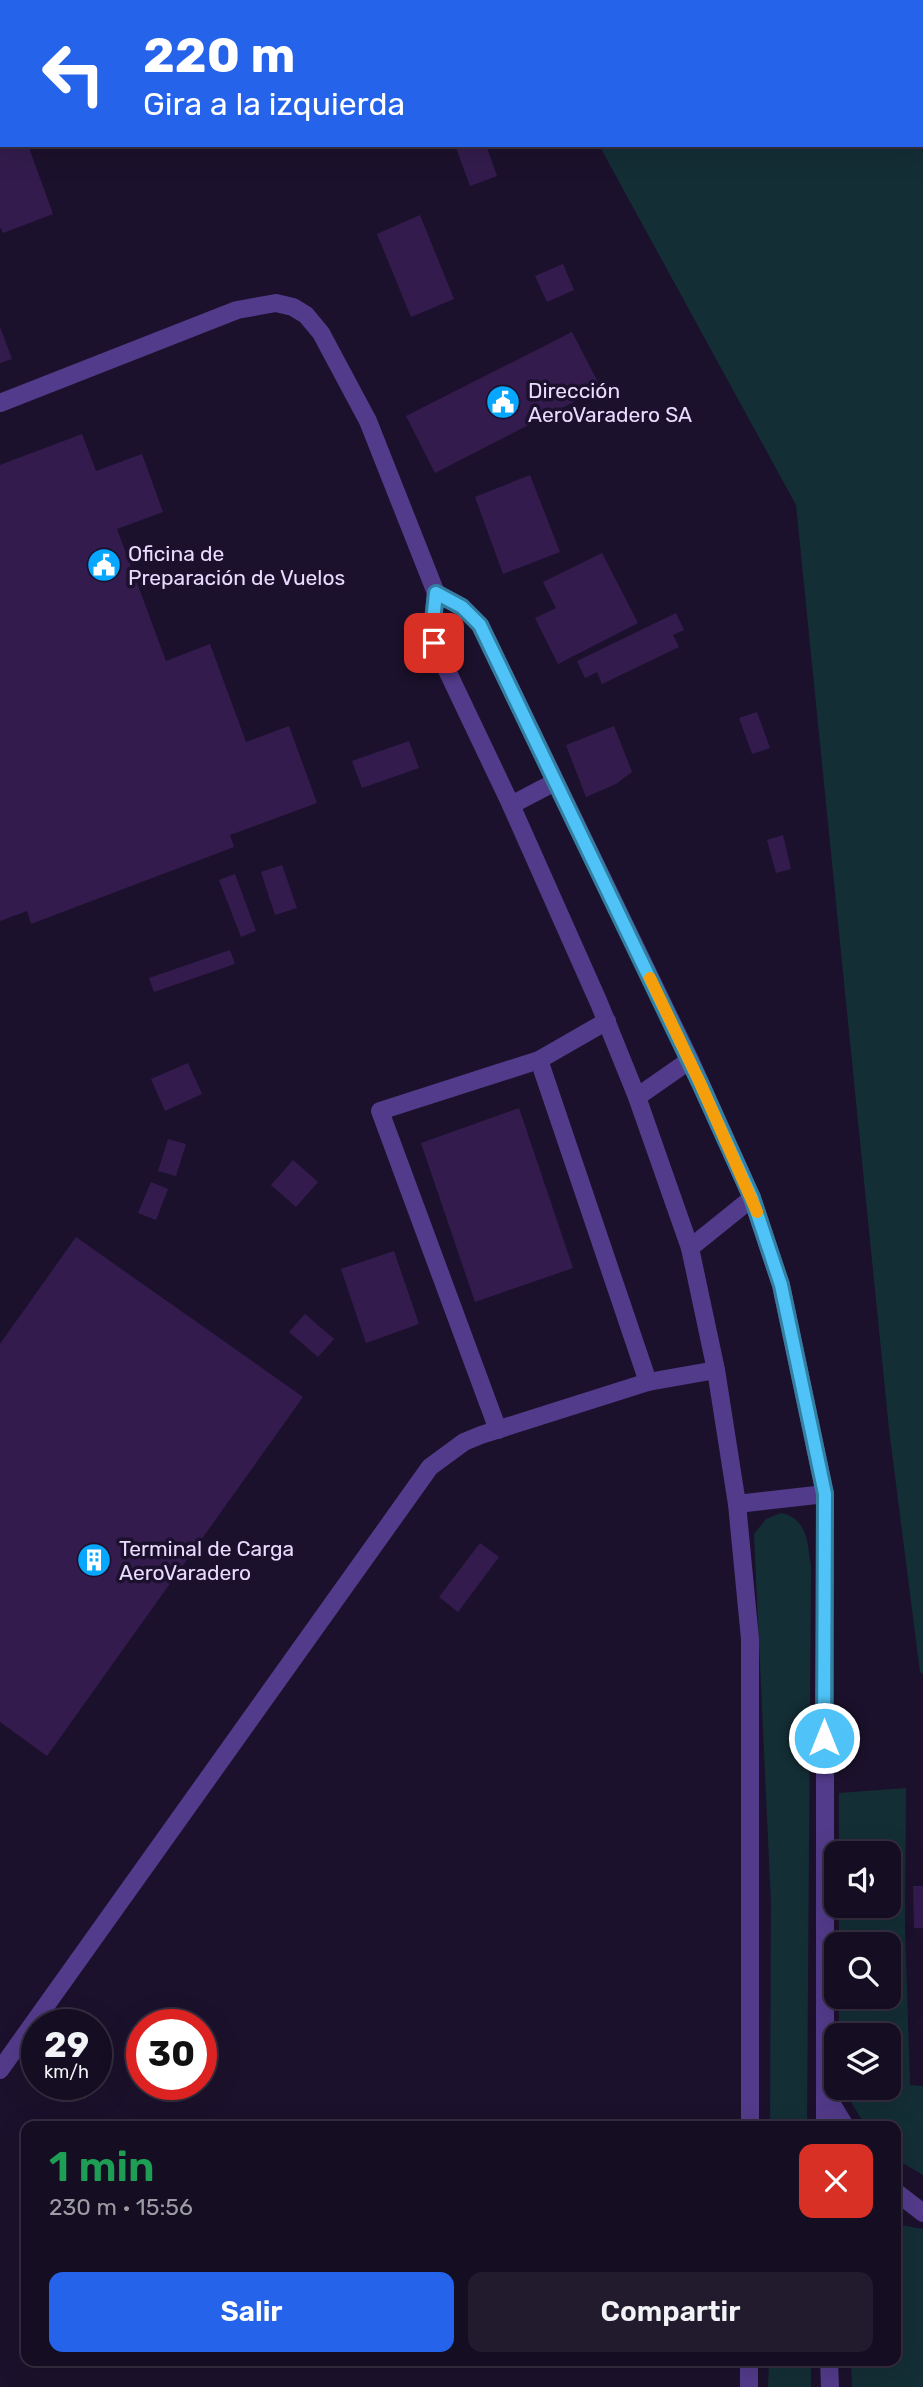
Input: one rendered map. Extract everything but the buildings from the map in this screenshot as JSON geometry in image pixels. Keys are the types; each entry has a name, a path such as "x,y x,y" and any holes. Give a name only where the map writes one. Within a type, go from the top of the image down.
{"street":[{"path":"0,403 237,310 276,303 293,307 306,315 321,333 368,421 436,593 434,643 511,805 607,1021 690,1248 716,1370 737,1504 750,1639 750,2121"},
{"path":"436,593 462,607 480,625 690,1060 752,1198 781,1285 825,1494 824,2023"},
{"path":"511,805 555,782"},
{"path":"498,1430 380,1111 539,1060 607,1021"},
{"path":"539,1060 648,1382"},
{"path":"637,1097 690,1060"},
{"path":"690,1248 752,1198"},
{"path":"0,2070 429,1467 464,1442 498,1430 648,1382 716,1370"},
{"path":"737,1504 825,1494"},
{"path":"824,2100 825,2121"},
{"path":"829,2100 842,2121"},
{"path":"901,2196 923,2213"},
{"path":"749,2366 749,2387"},
{"path":"829,2366 830,2387"}],"shaded area":[{"path":"600,147 923,147 923,1674 920,1672 889,1429 796,505"},
{"path":"781,1513 797,1520 805,1533 811,1566 807,2121 770,2121 771,1903 754,1534 766,1519"},
{"path":"906,1788 905,1927 910,2085 923,2086 923,2175 901,2162 901,2121 863,2121 850,2100 901,2100 901,2023 839,2023 839,2009 901,2009 901,1932 839,1932 839,1918 901,1918 901,1841 839,1841 839,1793"},
{"path":"901,2225 923,2229 923,2387 852,2387 851,2366 901,2366"},
{"path":"769,2366 811,2366 811,2387 768,2387"}],"slow traffic":[{"path":"650,978 757,1212"}],"place":[{"name":"Dirección AeroVaradero SA","path":"503,402"},
{"name":"Oficina de Preparación de Vuelos","path":"104,565"},
{"name":"Terminal de Carga AeroVaradero","path":"94,1560"}],"route":[{"path":"434,643 436,593 462,607 480,625 690,1060 752,1198 781,1285 825,1494 824,1738"}]}
